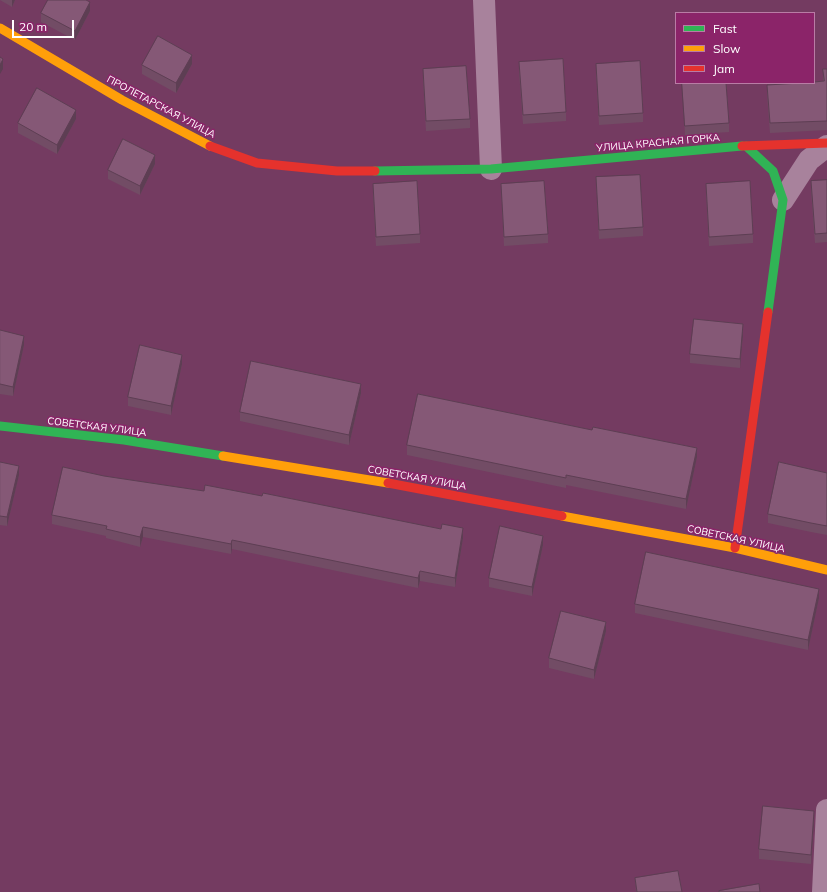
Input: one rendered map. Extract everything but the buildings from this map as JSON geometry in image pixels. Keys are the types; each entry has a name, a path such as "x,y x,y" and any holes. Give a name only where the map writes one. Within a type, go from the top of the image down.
{"street":[{"path":"484,0 491,169"},
{"name":"ПРОЛЕТАРСКАЯ УЛИЦА","path":"0,28 122,100 202,143 257,164 337,171 491,169"},
{"path":"735,548 783,200 809,160 827,145"},
{"name":"УЛИЦА КРАСНАЯ ГОРКА","path":"491,169 746,146 827,145"},
{"path":"746,146 773,171 783,200"},
{"name":"СОВЕТСКАЯ УЛИЦА","path":"0,426 124,440 384,483 735,548 827,570"},
{"path":"823,892 827,810"}],"traffic: fast":[{"path":"375,171 491,169 742,146"},
{"path":"746,146 773,171 783,200 768,312"},
{"path":"0,426 124,440 223,456"}],"traffic: slow":[{"path":"0,28 122,100 210,146"},
{"path":"223,456 388,483"},
{"path":"562,516 735,548 827,570"}],"traffic: jam":[{"path":"742,146 827,143"},
{"path":"210,146 257,163 337,171 375,171"},
{"path":"735,548 768,312"},
{"path":"388,483 562,516"}]}
